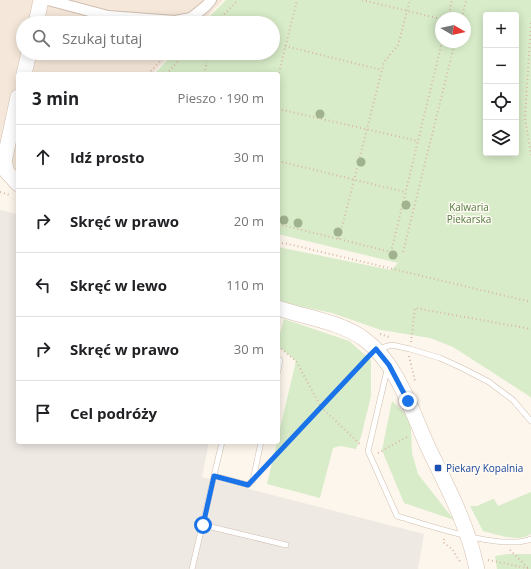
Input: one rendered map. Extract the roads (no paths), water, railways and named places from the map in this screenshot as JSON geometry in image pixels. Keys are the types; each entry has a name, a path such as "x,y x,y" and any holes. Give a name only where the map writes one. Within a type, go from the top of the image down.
{"street":[{"path":"38,16 41,0"},
{"path":"48,0 108,16"},
{"path":"194,16 211,0"},
{"path":"24,72 27,60"},
{"path":"16,106 3,173 16,183"},
{"path":"280,309 347,329 376,349 389,365 408,401 458,511 468,536 475,565"}],"lane":[{"path":"376,349 392,345 410,349 440,358 471,372 489,382 513,400 531,421"},
{"path":"389,365 381,391 368,451 397,516 468,536 488,540 525,542 531,539"},
{"path":"192,569 222,444"},
{"path":"214,476 248,485 253,480 261,444"},
{"path":"203,525 286,545"}],"place":[{"name":"Piekary Kopalnia","path":"438,468"}],"park label":[{"name":"Kalwaria Piekarska","path":"469,212"}]}
